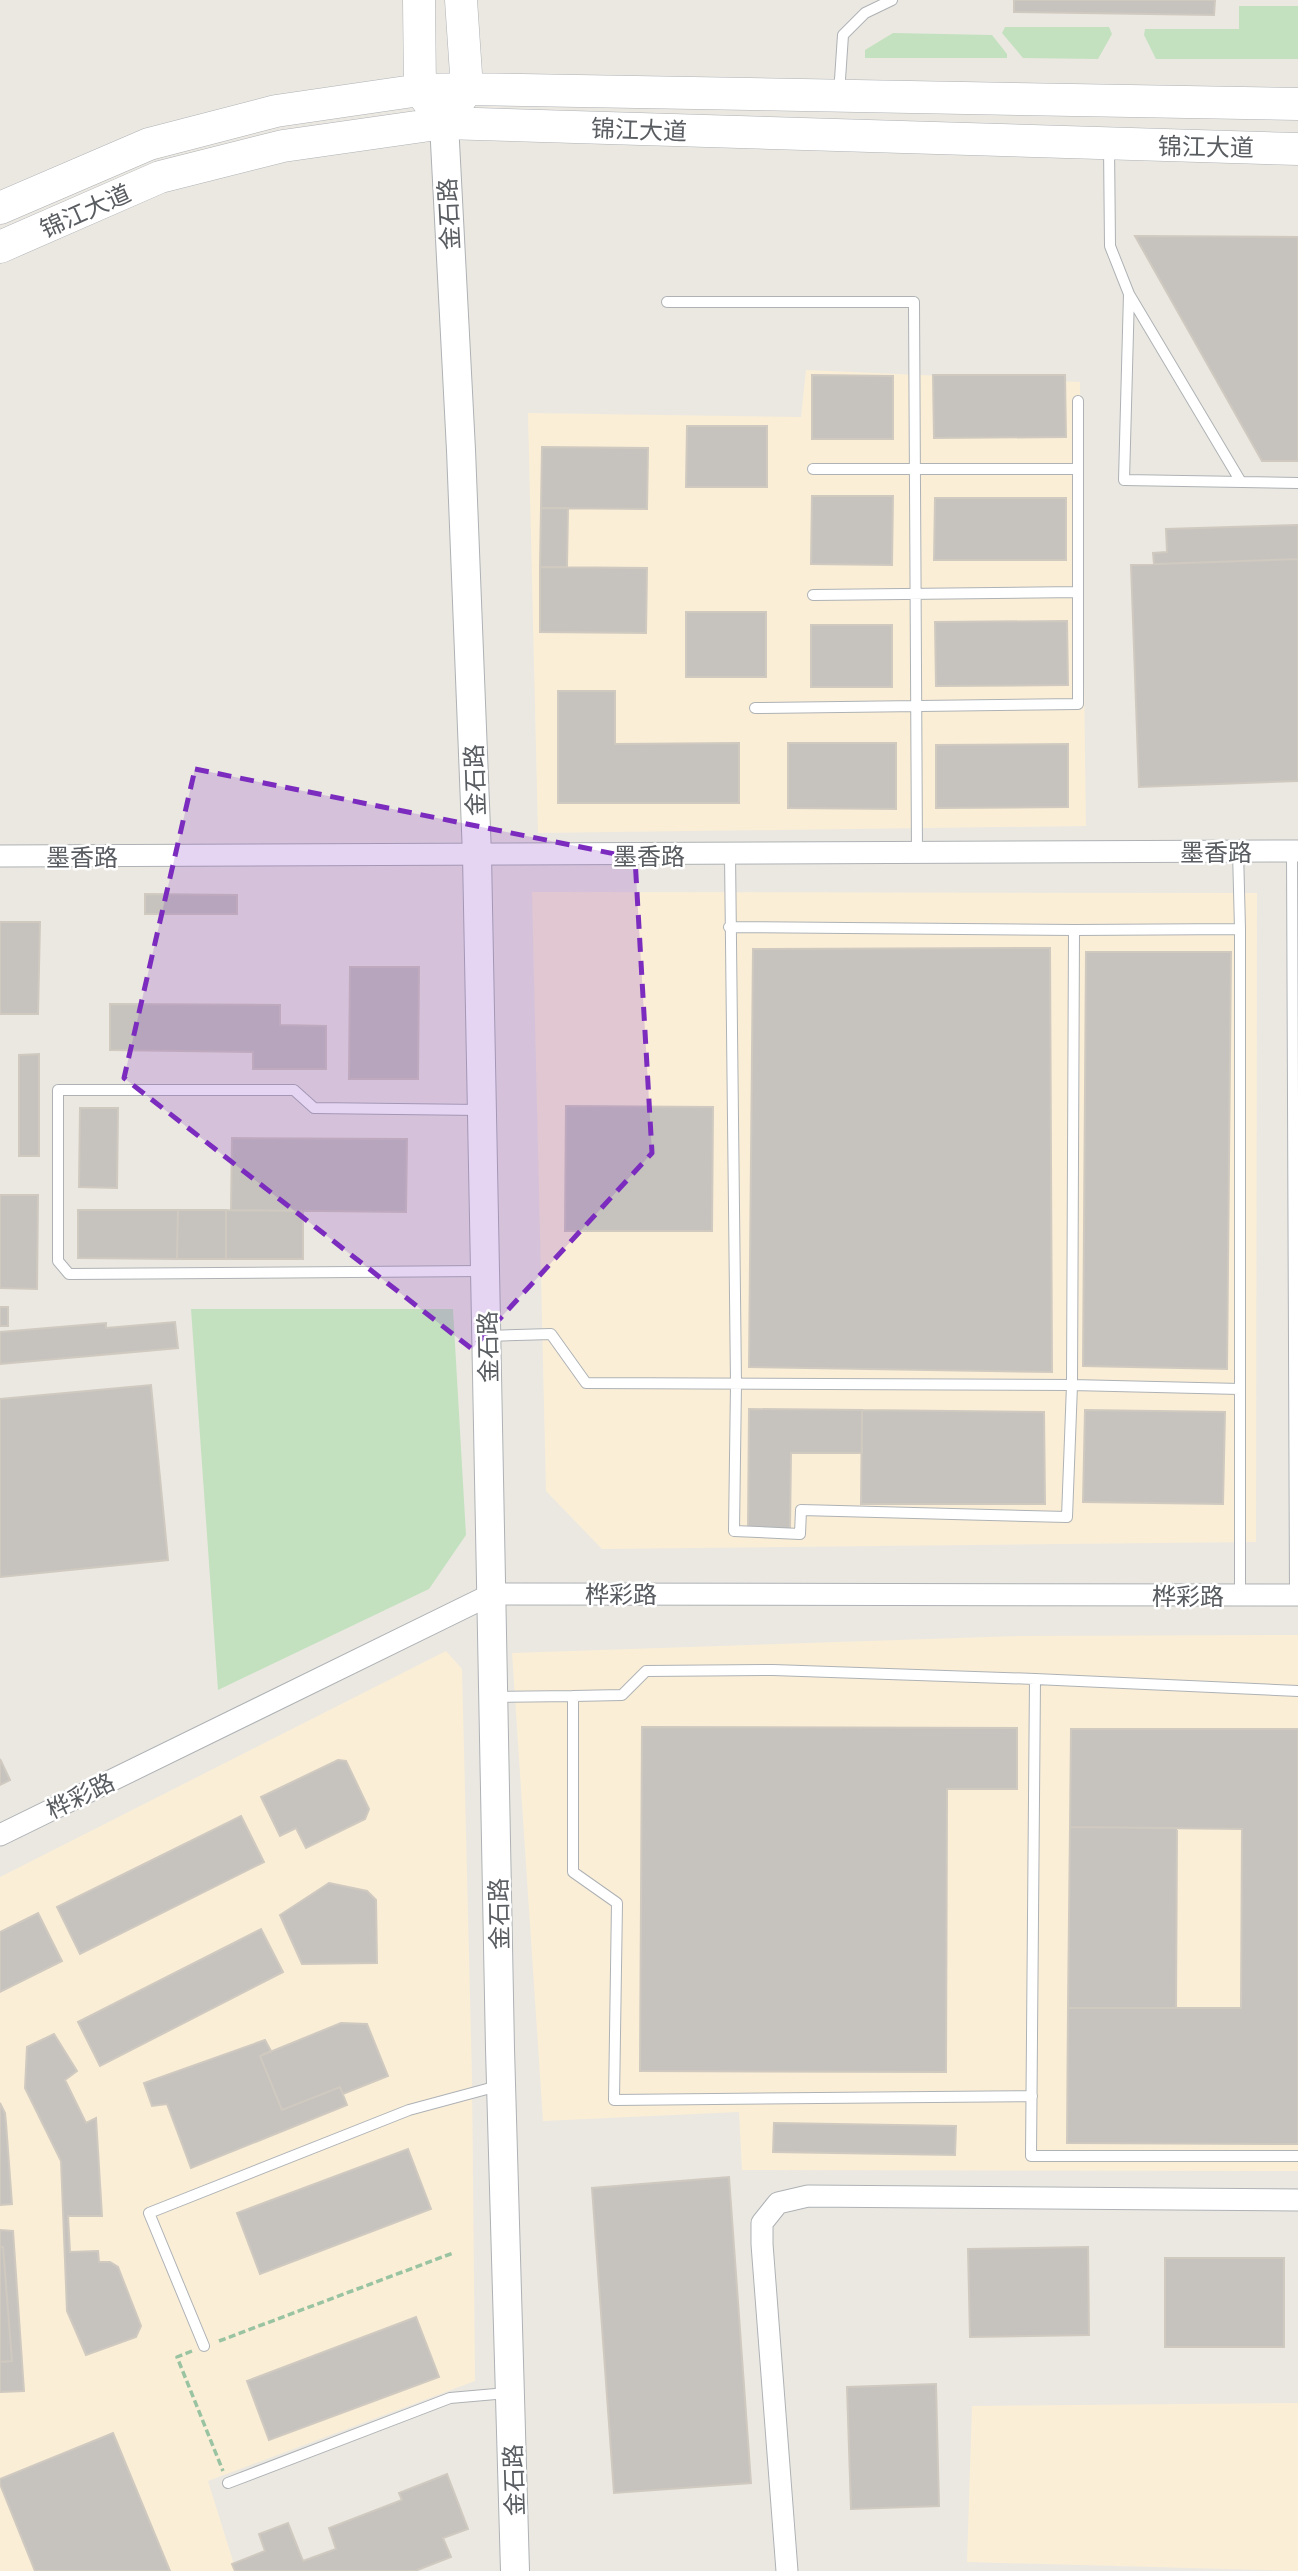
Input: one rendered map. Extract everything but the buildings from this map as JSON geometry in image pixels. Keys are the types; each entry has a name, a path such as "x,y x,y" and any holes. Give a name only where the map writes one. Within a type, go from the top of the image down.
{"main road":[{"path":"419,0 420,90 443,123 467,89 461,0"},
{"name":"锦江大道","path":"0,208 149,144 276,111 420,90 1298,104"},
{"name":"锦江大道","path":"0,247 160,177 283,146 443,123 1298,149"}],"street":[{"name":"金石路","path":"443,123 461,450 477,855 501,2085 515,2571"},
{"name":"墨香路","path":"0,856 1295,851"},
{"name":"桦彩路","path":"0,1835 492,1594 1297,1595"},
{"path":"787,2571 762,2244 762,2223 778,2203 808,2196 1298,2200"}],"lane":[{"path":"839,95 843,34 865,13 891,0"},
{"path":"1109,144 1110,246 1129,294 1241,482"},
{"path":"1129,294 1124,480 1298,483"},
{"path":"667,302 914,302 917,853"},
{"path":"755,708 1078,704 1078,401"},
{"path":"813,469 1078,469"},
{"path":"813,595 1078,592"},
{"path":"1238,851 1240,1595"},
{"path":"1295,851 1297,1595"},
{"path":"730,855 736,1384 734,1531 800,1534 801,1510 1067,1517 1072,1385 1074,930"},
{"path":"729,927 1240,929"},
{"path":"482,1110 314,1108 294,1090 58,1090 58,1261 69,1274 486,1271"},
{"path":"487,1336 551,1334 586,1383 1072,1385 1240,1389"},
{"path":"494,1696 622,1695 646,1671 773,1670 1298,1691"},
{"path":"1035,1679 1031,2156 1298,2157"},
{"path":"573,1696 573,1872 617,1903 614,2100 1032,2096"},
{"path":"204,2346 149,2213 409,2110 501,2085"},
{"path":"228,2483 450,2398 510,2393"}],"path":[{"path":"228,2483 177,2357 453,2253"}],"highlighted area":[{"path":"195,769 635,858 652,1153 472,1349 124,1078"}],"shaded area":[{"path":"806,370 1080,382 1086,826 538,833 528,413 801,417"},
{"path":"532,892 1257,893 1256,1542 602,1549 546,1491"},
{"path":"1298,1635 1298,2171 742,2170 739,2112 543,2121 512,1653 1019,1636"},
{"path":"446,1651 462,1669 472,2077 475,2381 208,2481 236,2571 0,2571 0,1877"},
{"path":"1298,2403 1298,2571 967,2562 972,2406"}],"green space":[{"path":"1239,6 1298,6 1298,59 1156,59 1144,35 1145,29 1239,29"},
{"path":"1005,27 1109,27 1112,34 1098,59 1023,58 1002,33"},
{"path":"893,33 992,35 1007,54 1007,58 865,58 865,50"},
{"path":"191,1309 453,1309 466,1535 429,1589 218,1690"}]}
